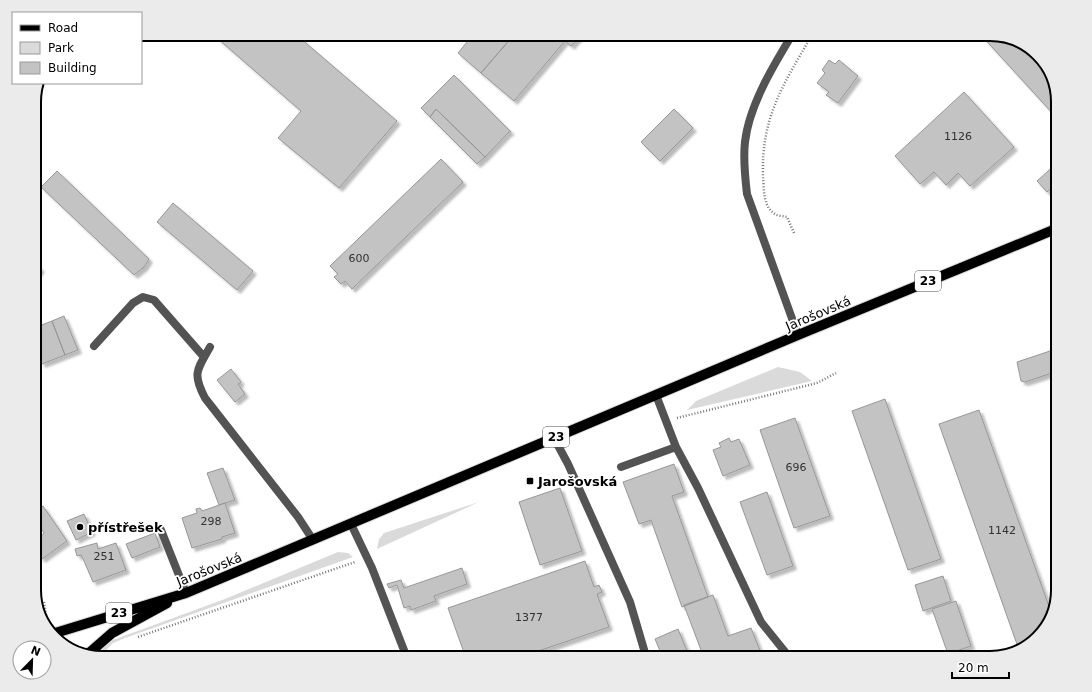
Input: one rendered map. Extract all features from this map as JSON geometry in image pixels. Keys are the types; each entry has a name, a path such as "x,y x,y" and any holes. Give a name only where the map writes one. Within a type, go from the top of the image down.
{"main road":[{"name":"Jarošovská","path":"58,632 186,593 798,335 1051,231"},
{"path":"93,650 112,633 186,593"}],"street":[{"path":"788,41 774,64 754,109 745,141 744,170 747,194 798,335"},
{"path":"94,346 133,303 144,297 154,300 204,357"},
{"path":"210,347 196,376 205,398 298,517 313,540"},
{"path":"656,395 676,447 698,488 761,622 784,651"},
{"path":"554,438 568,464 630,602 643,651"},
{"path":"620,466 676,447"},
{"path":"351,524 367,558 405,651"},
{"path":"161,530 186,593"}],"path":[{"path":"794,233 787,217 774,214 767,205 764,192 762,152 767,127 779,91 808,41"},
{"path":"666,421 817,383 836,373"},
{"path":"131,640 367,558"},
{"path":"44,602 46,614"}],"green space":[{"path":"778,367 800,372 812,381 687,410 696,401"},
{"path":"479,502 377,549 379,539 384,533"},
{"path":"338,552 348,553 353,557 125,638 113,643 105,651 100,651 113,640 225,599"}],"building":[{"path":"220,41 304,41 397,121 339,188 278,138 301,111"},
{"path":"468,41 509,41 481,73 458,53"},
{"path":"509,41 565,41 514,101 481,73"},
{"path":"565,41 576,41 571,46"},
{"path":"986,41 1006,43 1020,49 1033,59 1043,72 1048,82 1051,98 1051,112"},
{"path":"829,60 835,64 839,60 858,76 838,103 826,95 829,92 817,83 825,73 822,70"},
{"path":"454,75 511,132 509,132 485,157 436,109 430,117 421,108"},
{"path":"964,92 1014,147 970,186 958,173 946,185 934,172 920,184 895,156"},
{"path":"436,109 485,157 477,164 430,117"},
{"path":"674,109 693,128 660,161 641,142"},
{"path":"441,159 463,182 352,289 345,281 341,284 334,277 338,274 330,266"},
{"path":"1051,168 1051,188 1047,192 1037,181"},
{"path":"57,171 149,259 144,267 134,275 41,187"},
{"path":"173,203 253,271 237,290 157,222"},
{"path":"64,316 78,350 65,355 52,321"},
{"path":"52,321 65,355 42,364 41,362 41,325"},
{"path":"1051,351 1051,373 1025,382 1021,381 1017,362"},
{"path":"231,369 241,382 238,384 245,394 235,402 217,380"},
{"path":"885,399 941,559 908,570 852,411"},
{"path":"979,410 1049,606 1043,620 1033,633 1017,644 939,424"},
{"path":"795,418 830,516 794,528 760,430"},
{"path":"729,438 731,442 739,439 750,465 723,476 713,450 721,447 719,443"},
{"path":"674,464 684,492 672,496 708,597 682,607 651,520 639,524 623,482"},
{"path":"223,468 235,500 219,505 207,473"},
{"path":"560,488 582,551 540,565 519,502"},
{"path":"767,492 793,566 767,575 740,502"},
{"path":"225,503 235,533 222,537 222,539 192,548 182,518 197,513 196,509 200,508 202,511"},
{"path":"43,506 67,541 42,559 41,536 44,533 41,528 41,508"},
{"name":"přístřešek","path":"84,514 92,532 76,540 67,521"},
{"path":"155,533 160,547 132,558 126,544"},
{"path":"97,543 98,549 116,543 126,570 93,582 81,555 77,556 75,549"},
{"path":"585,561 594,587 599,585 602,592 597,594 609,627 539,651 463,651 448,608"},
{"path":"462,568 467,584 434,596 436,601 411,610 410,606 404,608 397,585 389,588 387,584 401,580 404,588"},
{"path":"943,576 951,601 923,611 915,585"},
{"path":"713,595 728,636 751,628 760,651 701,651 684,605"},
{"path":"956,601 971,646 957,651 947,651 932,609"},
{"path":"678,629 687,651 660,651 655,639"}],"place":[{"name":"Jarošovská","path":"530,481"},
{"name":"přístřešek","path":"80,527"}]}
